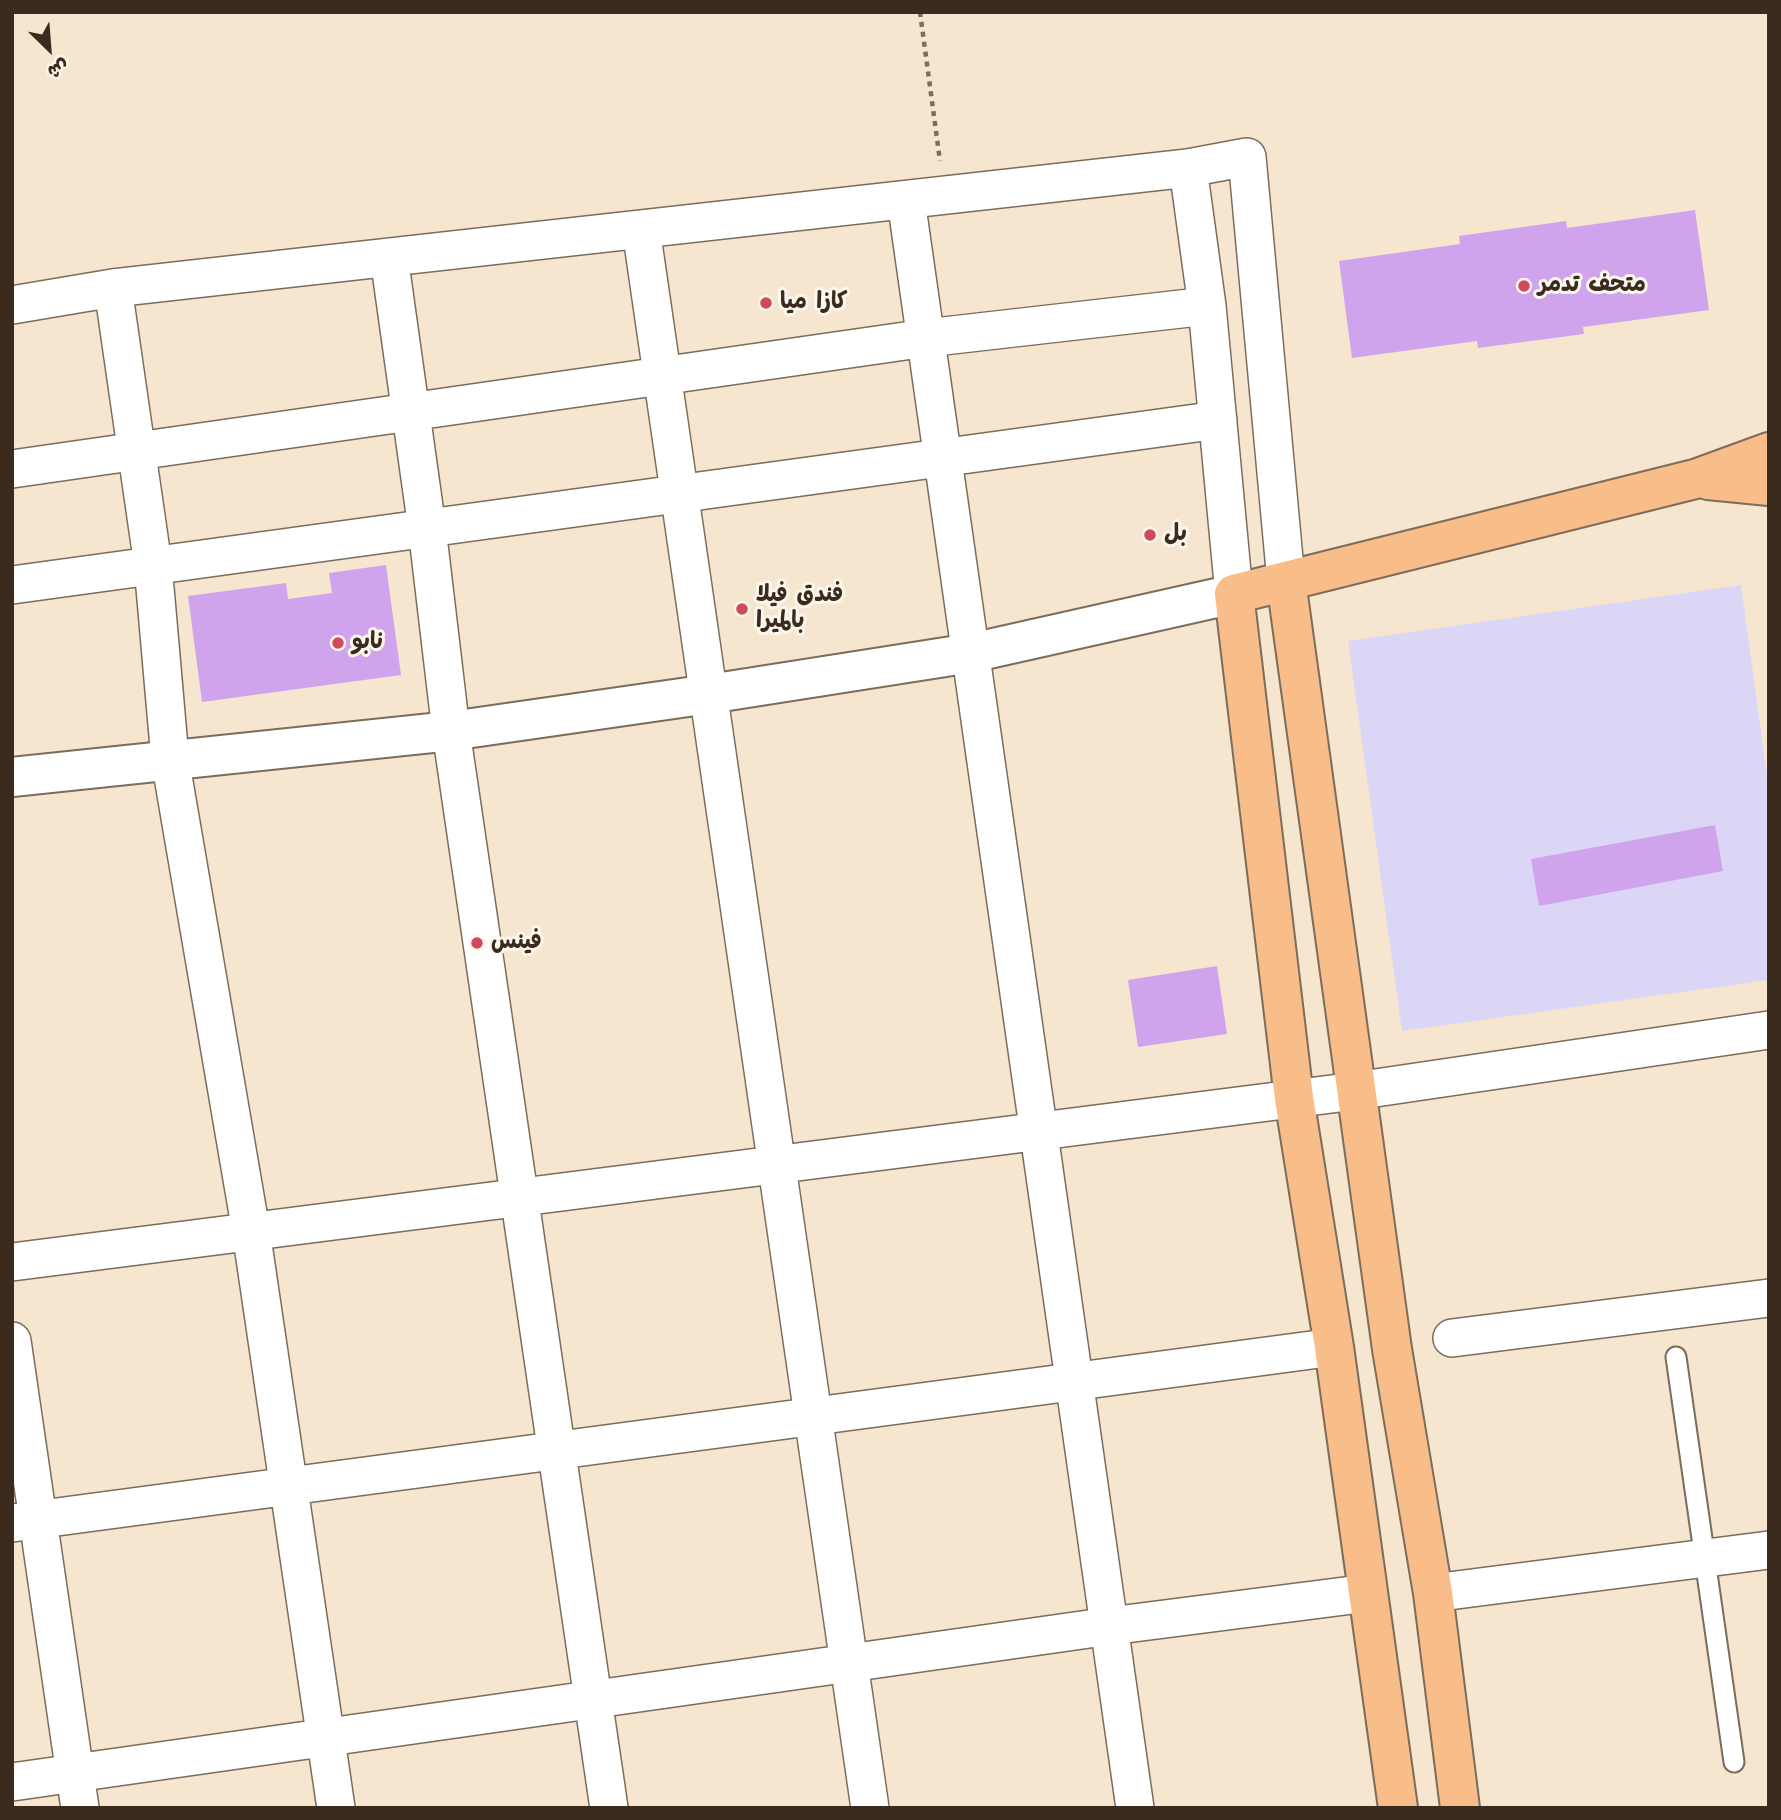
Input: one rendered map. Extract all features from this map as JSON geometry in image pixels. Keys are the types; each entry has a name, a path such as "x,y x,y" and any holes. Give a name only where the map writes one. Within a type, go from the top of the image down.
{"main road":[{"path":"1398,1808 1334,1347 1294,1098 1234,594 1695,479 1769,452"},
{"path":"1695,479 1769,486"},
{"path":"1286,581 1392,1349 1433,1593 1460,1808"}],"street":[{"path":"12,305 113,288 1188,168 1247,157 1286,581"},
{"path":"12,777 451,731 709,694 971,653 1234,594 1207,306 1188,168"},
{"path":"906,200 1135,1808"},
{"path":"641,229 870,1808"},
{"path":"389,257 427,528 451,731 522,1196 609,1808"},
{"path":"113,288 153,565 170,759 251,1231 336,1808"},
{"path":"12,469 926,338 1207,306"},
{"path":"12,584 1218,420"},
{"path":"12,1262 1356,1091 1769,1030"},
{"path":"1452,1338 1769,1298"},
{"path":"12,1341 25,1522 77,1790"},
{"path":"25,1522 1334,1347"},
{"path":"1433,1593 1769,1550"},
{"path":"12,1782 77,1790 326,1738 1110,1626 1368,1592"}],"lane":[{"path":"1676,1357 1734,1762"}],"path":[{"path":"920,12 945,195"}],"shaded area":[{"path":"1741,585 1769,790 1769,980 1402,1031 1348,641"}],"building":[{"name":"متحف تدمر","path":"1695,210 1709,310 1583,327 1584,334 1478,348 1477,341 1352,358 1339,261 1460,244 1459,236 1566,221 1567,228"},
{"path":"386,565 401,675 202,702 188,596 286,583 288,599 332,593 329,573"},
{"path":"1715,825 1723,871 1539,906 1531,859"},
{"path":"1217,966 1227,1034 1138,1047 1128,980"}],"place":[{"name":"متحف تدمر","path":"1524,286"},
{"name":"كازا ميا","path":"766,303"},
{"name":"بل","path":"1150,535"},
{"name":"فندق فيلا بالميرا","path":"742,609"},
{"name":"نابو","path":"338,643"},
{"name":"فينس","path":"477,943"}]}
